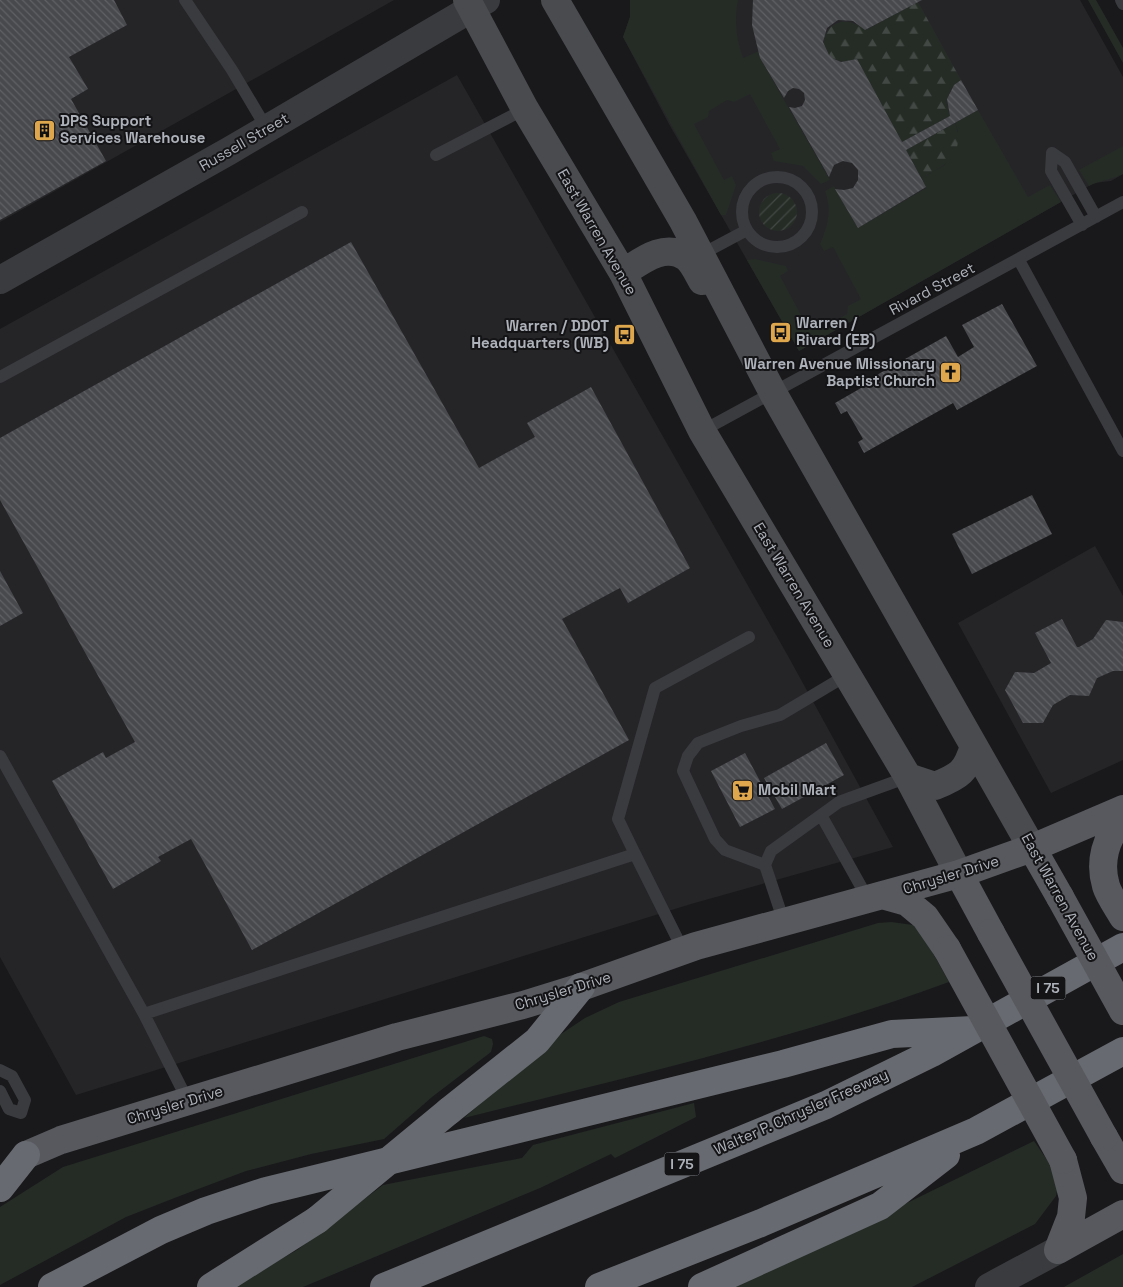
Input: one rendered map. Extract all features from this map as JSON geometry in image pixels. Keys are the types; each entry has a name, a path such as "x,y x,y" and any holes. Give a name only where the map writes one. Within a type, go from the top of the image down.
{"highway":[{"name":"Walter P. Chrysler Freeway","path":"384,1287 826,1105 932,1053 1123,947"},
{"path":"211,1287 317,1220 537,1041 581,987"},
{"path":"52,1287 161,1230 266,1190 782,1064 892,1034 974,1030"},
{"path":"599,1287 761,1223 976,1131 1123,1051"},
{"path":"702,1287 880,1206 976,1131"},
{"path":"0,1188 26,1155"}],"main road":[{"name":"East Warren Avenue","path":"555,0 700,255 773,393 1123,1011"},
{"name":"East Warren Avenue","path":"475,3 494,47 525,109 623,274 702,431 908,777 991,933 1123,1170"},
{"path":"623,274 651,255 668,251 687,258 749,348"},
{"path":"908,777 935,786 955,778 968,766 974,746"},
{"name":"Chrysler Drive","path":"26,1155 61,1140 397,1037 523,1005 684,952 784,922 959,874 1032,848 1123,809"},
{"path":"1123,820 1116,827 1104,851 1106,886 1123,917"},
{"path":"875,897 907,902 925,917 947,950 1063,1160 1073,1198 1071,1217 1058,1250"},
{"path":"1058,1250 1123,1214"}],"street":[{"name":"Russell Street","path":"0,280 267,129 475,3"},
{"name":"Chrysler Drive","path":"0,1165 26,1155"},
{"path":"990,1287 1058,1250"}],"lane":[{"path":"185,0 232,70 267,129"},
{"path":"1121,0 1123,4"},
{"path":"436,155 525,109"},
{"path":"1082,225 1051,170 1052,153 1065,162 1096,217"},
{"path":"771,178 793,181 802,188 808,197 812,208 811,220 807,231 799,240 782,246 765,245 747,230 743,219 744,203 752,188 761,181 771,178"},
{"name":"Rivard Street","path":"702,431 1123,202"},
{"path":"0,377 302,212"},
{"path":"700,255 747,230"},
{"path":"1019,260 1123,451"},
{"path":"684,952 618,819 655,688 749,637"},
{"path":"765,865 725,850 715,839 683,771 688,756 698,743 741,726 780,715 847,675"},
{"path":"0,756 144,1014 188,1101"},
{"path":"784,922 765,865 771,851 839,802 908,777"},
{"path":"821,815 875,897"},
{"path":"144,1014 635,854"},
{"path":"0,1070 12,1076 25,1100 21,1113 9,1109 0,1091"}],"shaded area":[{"path":"0,0 394,0 0,222"},
{"path":"630,0 1080,0 1123,77 1123,174 1111,181 1094,183 799,351 669,124 623,37 630,17"},
{"path":"457,75 788,656 893,847 691,904 76,1095 0,957 0,329"},
{"path":"1095,546 1123,596 1123,760 1051,793 958,623"}],"green space":[{"path":"630,0 738,0 736,29 743,58 759,51 760,58 830,180 821,184 803,166 774,161 771,153 780,149 750,94 734,102 727,100 709,111 708,117 694,124 724,180 732,176 736,185 726,215 721,215 623,37 630,17"},
{"path":"1088,0 1096,0 1123,48 1123,63"},
{"path":"918,2 961,80 953,87 948,96 950,116 902,142 848,62 835,59 827,53 824,44 826,35 831,27 840,22 852,23 866,30"},
{"path":"978,110 1028,197 1050,185 1061,202 799,351 747,260 755,259 786,266 788,271 780,276 808,328 821,321 830,324 847,314 848,306 861,299 833,247 824,251 820,244 829,211 825,191 834,186 858,228 926,188 921,178 945,165 958,131 955,123"},
{"path":"955,123 958,134 956,151 946,163 921,178 906,150"},
{"path":"1123,146 1123,174 1089,186 1079,170"},
{"path":"778,193 791,199 797,212 791,225 778,231 765,225 759,212 765,199"},
{"path":"891,922 913,925 923,935 949,982 889,1003 769,1040 464,1118 558,1036 585,1018 619,1002 878,923"},
{"path":"484,1036 492,1039 491,1052 432,1097 384,1139 311,1154 246,1171 177,1197 126,1217 0,1285 0,1207 63,1167"},
{"path":"694,1103 696,1117 615,1158 611,1154 540,1188 303,1287 232,1287 297,1250 383,1185 522,1158 533,1145"},
{"path":"1034,1141 1052,1167 1058,1185 1056,1196 1035,1224 912,1287 735,1287"},
{"path":"1123,1254 1123,1287 1064,1287"}],"building":[{"name":"DPS Support Services Warehouse","path":"0,0 114,0 127,25 69,57 88,89 71,99 106,161 0,220"},
{"path":"753,0 922,0 865,30 853,21 838,20 827,28 823,42 829,55 834,59 841,62 857,59 902,142 950,116 947,99 954,85 961,80 978,110 906,150 926,187 858,228 835,189 853,188 858,180 858,170 852,163 843,161 834,165 829,177 789,107 802,106 805,100 804,93 799,89 793,88 788,91 784,98 760,58 752,25"},
{"path":"351,242 479,468 535,437 527,423 591,387 690,568 628,603 620,588 562,619 629,740 252,950 191,839 158,857 161,861 113,889 52,781 103,752 106,758 135,742 0,500 0,438"},
{"name":"Warren Avenue Missionary Baptist Church","path":"1002,304 1037,366 957,410 953,403 864,453 858,442 863,439 847,411 841,414 835,403 868,384 866,381 946,336 958,357 974,347 962,325"},
{"path":"1032,495 1052,534 972,574 952,534"},
{"path":"0,571 23,613 0,626"},
{"path":"1062,619 1077,647 1093,639 1106,620 1123,622 1123,671 1113,671 1097,678 1089,696 1070,695 1053,705 1043,723 1023,723 1005,690 1015,672 1034,673 1051,663 1035,633"},
{"path":"826,743 844,775 782,809 764,778"},
{"path":"745,753 775,809 740,827 711,771"}],"place":[{"name":"DPS Support Services Warehouse","path":"44,130"},
{"name":"Warren / Rivard (EB)","path":"780,332"},
{"name":"Warren / DDOT Headquarters (WB)","path":"625,335"},
{"name":"Warren Avenue Missionary Baptist Church","path":"951,373"},
{"name":"Mobil Mart","path":"742,790"}]}
